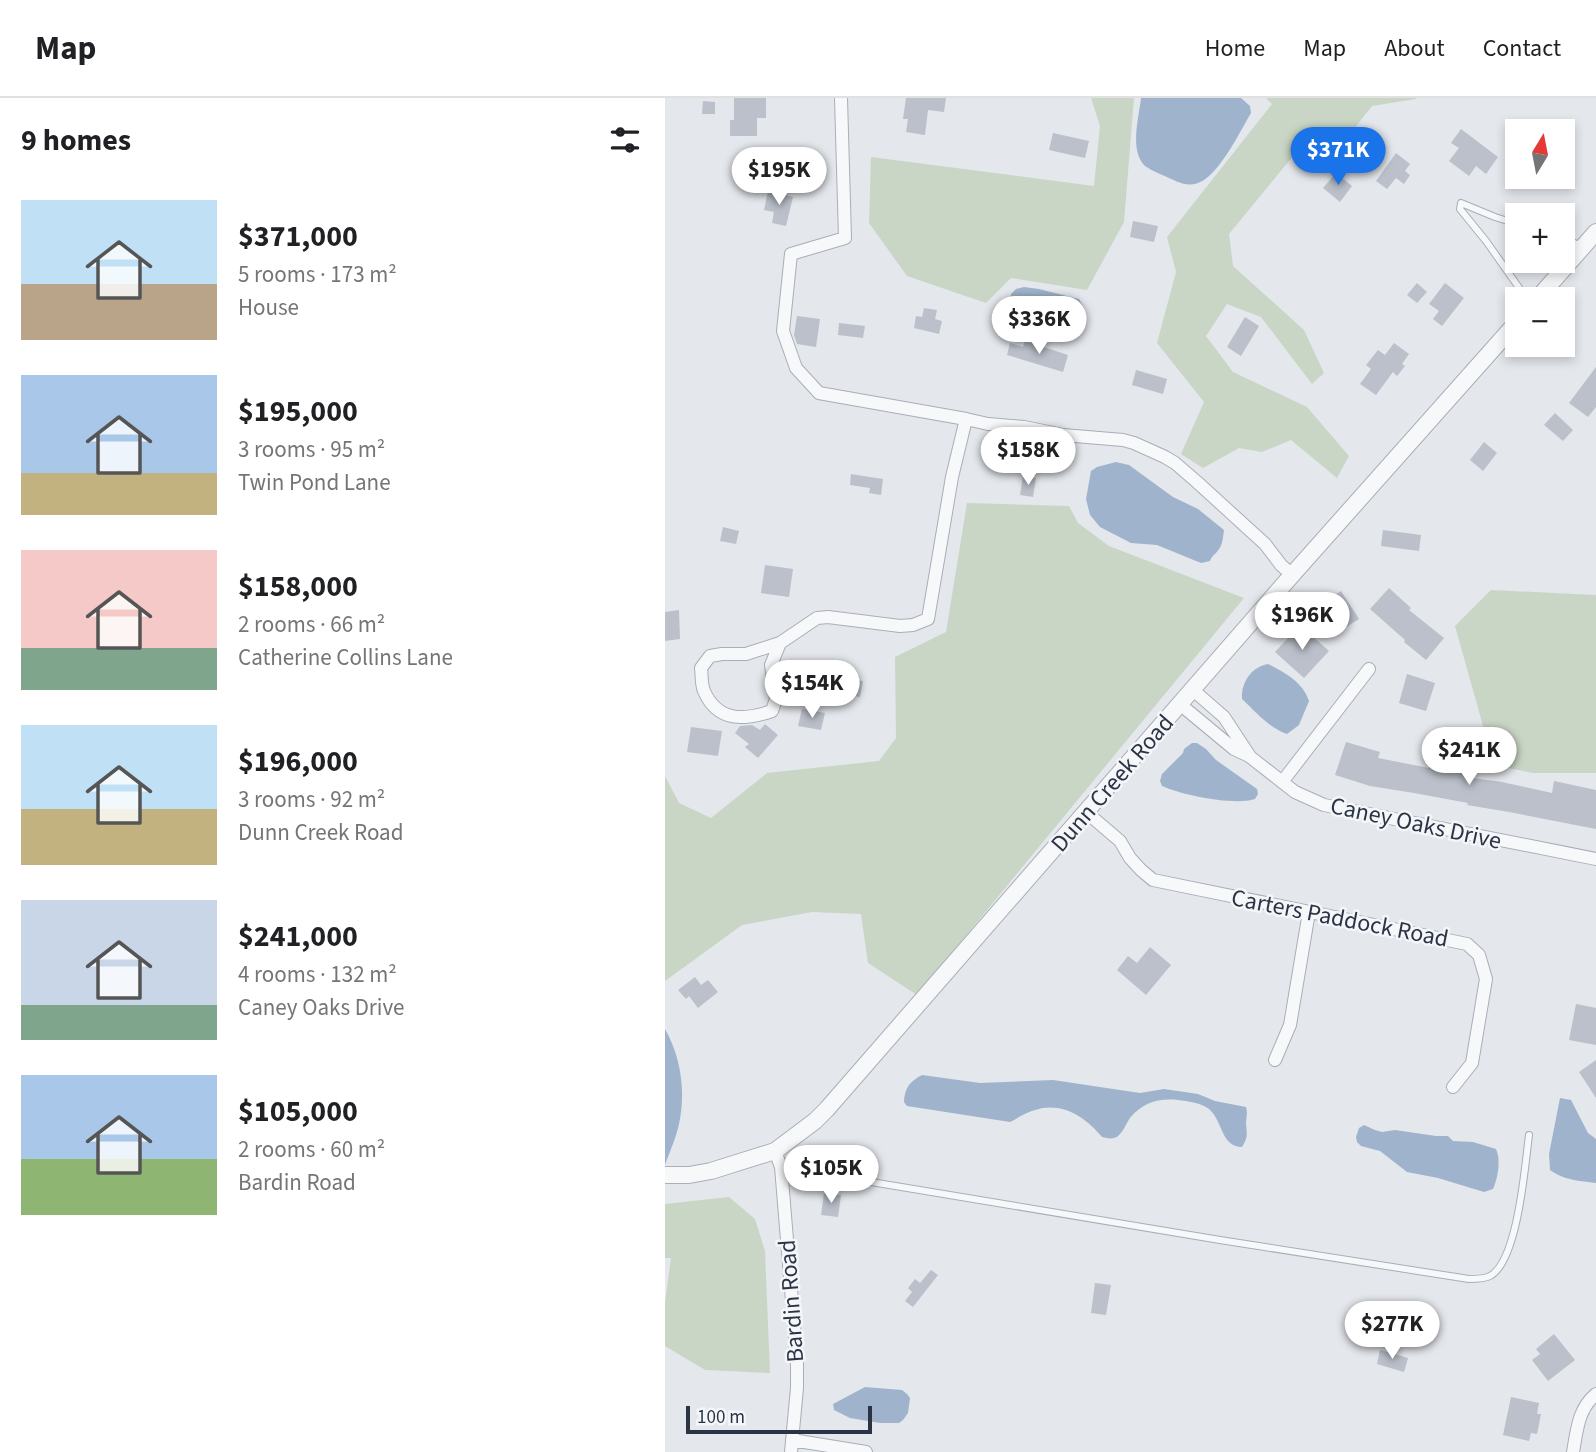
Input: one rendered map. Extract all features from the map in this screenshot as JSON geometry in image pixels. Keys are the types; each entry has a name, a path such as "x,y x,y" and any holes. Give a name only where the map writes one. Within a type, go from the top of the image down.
{"street":[{"path":"841,98 845,238 791,254 783,331 796,368 818,393 988,424 1134,443 1175,463 1198,482 1265,544 1292,575"},
{"path":"1548,287 1596,232"},
{"name":"Dunn Creek Road","path":"669,1175 711,1171 775,1151 827,1109 1292,575 1505,335"},
{"path":"780,643 771,665 776,699 772,711 752,718 728,716 713,704 703,689 701,668 710,656 746,654 780,643 817,618 900,626 913,625 928,619 952,477 966,419"},
{"path":"1282,782 1369,669"},
{"name":"Caney Oaks Drive","path":"1193,690 1224,717 1249,756"},
{"name":"Caney Oaks Drive","path":"1181,705 1234,749 1249,756 1295,792 1324,804 1596,859"},
{"name":"Carters Paddock Road","path":"1086,813 1120,841 1130,858 1153,880 1467,944 1479,955 1486,979 1472,1063 1453,1087"},
{"path":"1275,1060 1290,1026 1309,912"},
{"name":"Bardin Road","path":"775,1151 781,1167 797,1361 791,1446"},
{"path":"1573,1452 1579,1419 1585,1404 1595,1395"},
{"path":"791,1446 866,1452"}],"lane":[{"path":"1505,220 1461,203 1460,209 1505,268"},
{"path":"1575,243 1583,247"},
{"path":"781,1167 1246,1244 1480,1279 1492,1275 1502,1265 1511,1247 1529,1135"}],"green space":[{"path":"1091,98 1134,98 1124,222 1087,290 1011,278 986,303 907,276 869,223 871,157 1094,186 1100,126"},
{"path":"1266,98 1416,98 1372,106 1335,153 1298,150 1229,234 1233,266 1304,330 1324,373 1312,384 1261,317 1227,304 1206,336 1233,372 1307,407 1349,456 1337,478 1291,440 1262,452 1239,448 1203,468 1181,454 1204,402 1157,343 1176,272 1167,237 1272,104"},
{"path":"967,503 1069,506 1078,523 1109,546 1244,598 917,995 868,963 861,914 812,912 742,925 665,981 665,776 679,803 711,818 767,773 879,761 896,738 895,657 946,632"},
{"path":"1491,590 1596,595 1596,773 1533,773 1494,765 1455,626"},
{"path":"729,1197 755,1219 765,1251 770,1373 705,1370 665,1346 665,1303 671,1258 665,1258 665,1204"}],"water":[{"path":"1141,98 1241,98 1250,106 1251,113 1230,149 1211,174 1195,184 1187,184 1145,166 1140,160 1136,134"},
{"path":"1024,287 1079,299 1084,308 1076,328 1071,333 1062,330 1055,320 1040,310 1010,301 1011,294 1016,289"},
{"path":"1116,462 1129,465 1173,497 1198,509 1224,530 1220,547 1210,561 1201,563 1157,545 1131,543 1100,527 1090,515 1086,499 1091,471"},
{"path":"1268,664 1298,683 1309,701 1299,725 1287,734 1269,724 1242,699 1243,687 1248,677 1257,668"},
{"path":"1192,743 1206,749 1216,760 1257,789 1255,799 1234,801 1208,798 1162,786 1162,774"},
{"path":"665,1029 675,1051 681,1075 682,1100 678,1129 665,1165"},
{"path":"922,1075 980,1083 1053,1080 1140,1093 1164,1089 1198,1094 1215,1101 1246,1107 1247,1133 1242,1147 1235,1146 1226,1138 1209,1109 1178,1100 1164,1100 1146,1105 1130,1118 1120,1134 1112,1138 1102,1137 1081,1117 1063,1109 1035,1110 1010,1122 907,1106 904,1102 907,1089"},
{"path":"1560,1098 1571,1100 1588,1133 1596,1139 1596,1183 1566,1178 1550,1170 1549,1154"},
{"path":"1364,1125 1382,1132 1395,1130 1448,1136 1453,1141 1473,1142 1496,1149 1498,1169 1493,1189 1484,1192 1407,1172 1380,1151 1361,1146 1357,1142 1359,1128"},
{"path":"865,1387 902,1390 907,1394 910,1398 908,1413 903,1420 899,1423 880,1423 850,1418 834,1410 833,1404"}],"building":[{"path":"734,98 766,98 766,118 757,118 757,136 730,136 730,120 734,120"},
{"path":"906,98 946,98 944,112 928,110 925,135 906,132 908,119 903,119"},
{"path":"703,101 715,102 715,114 702,114"},
{"path":"1461,129 1498,157 1486,174 1476,166 1469,176 1449,161 1459,148 1451,143"},
{"path":"1053,133 1089,141 1085,158 1049,150"},
{"path":"1396,153 1410,164 1405,171 1410,175 1404,184 1396,178 1387,189 1376,181"},
{"path":"1336,173 1352,186 1340,202 1323,188"},
{"path":"768,191 793,197 786,226 772,223 774,212 764,210"},
{"path":"1133,221 1158,226 1154,242 1130,237"},
{"path":"1417,283 1427,292 1417,303 1407,295"},
{"path":"1445,283 1464,298 1442,326 1433,319 1439,311 1429,304"},
{"path":"924,308 937,310 935,319 942,321 939,334 914,328 916,316 922,317"},
{"path":"797,316 820,319 816,347 797,344 794,335"},
{"path":"1245,317 1259,326 1241,356 1227,347"},
{"path":"839,323 865,326 863,338 838,335"},
{"path":"1025,341 1068,355 1063,372 1007,355 1010,343 1023,347"},
{"path":"1394,343 1409,354 1402,364 1405,366 1397,376 1393,372 1376,395 1360,384 1371,369 1366,365 1378,350 1385,355"},
{"path":"1596,367 1596,407 1588,417 1569,403"},
{"path":"1136,370 1167,379 1163,394 1132,385"},
{"path":"1555,413 1573,430 1563,441 1544,425"},
{"path":"1484,442 1497,453 1483,471 1470,460"},
{"path":"851,474 883,479 881,495 869,493 870,488 850,485"},
{"path":"1023,476 1036,478 1033,497 1020,495"},
{"path":"723,527 739,531 736,544 720,541"},
{"path":"1383,530 1421,535 1419,551 1381,546"},
{"path":"765,565 793,569 789,597 761,593"},
{"path":"1389,588 1411,608 1409,610 1444,638 1426,660 1370,609"},
{"path":"1341,591 1359,619 1333,635 1314,608"},
{"path":"679,610 680,639 665,641 665,612"},
{"path":"1300,625 1329,651 1304,678 1275,652"},
{"path":"1407,674 1435,683 1426,711 1399,703"},
{"path":"821,675 863,681 860,697 819,691"},
{"path":"802,709 825,713 821,730 798,726"},
{"path":"765,724 778,735 758,758 745,747 749,744 735,733 740,726 752,725 760,730"},
{"path":"691,727 722,731 718,756 687,752"},
{"path":"1346,742 1380,752 1378,758 1429,768 1431,757 1456,762 1457,756 1468,759 1465,777 1552,793 1554,781 1596,790 1596,829 1370,786 1335,775"},
{"path":"1150,947 1171,965 1146,995 1117,970 1128,956 1137,963"},
{"path":"695,977 701,985 708,980 718,992 698,1008 689,996 686,999 678,990"},
{"path":"1576,1004 1596,1008 1596,1045 1569,1040"},
{"path":"1596,1060 1596,1098 1579,1072"},
{"path":"824,1193 841,1195 838,1217 821,1215"},
{"path":"931,1270 938,1275 913,1307 905,1301 912,1292 908,1288 915,1279 920,1283"},
{"path":"1095,1283 1111,1285 1106,1315 1091,1313"},
{"path":"1554,1334 1575,1360 1548,1381 1532,1360 1540,1354 1536,1349"},
{"path":"1380,1350 1408,1358 1404,1372 1377,1364"},
{"path":"1511,1397 1539,1403 1537,1414 1541,1414 1537,1434 1531,1433 1529,1441 1503,1435"}]}
